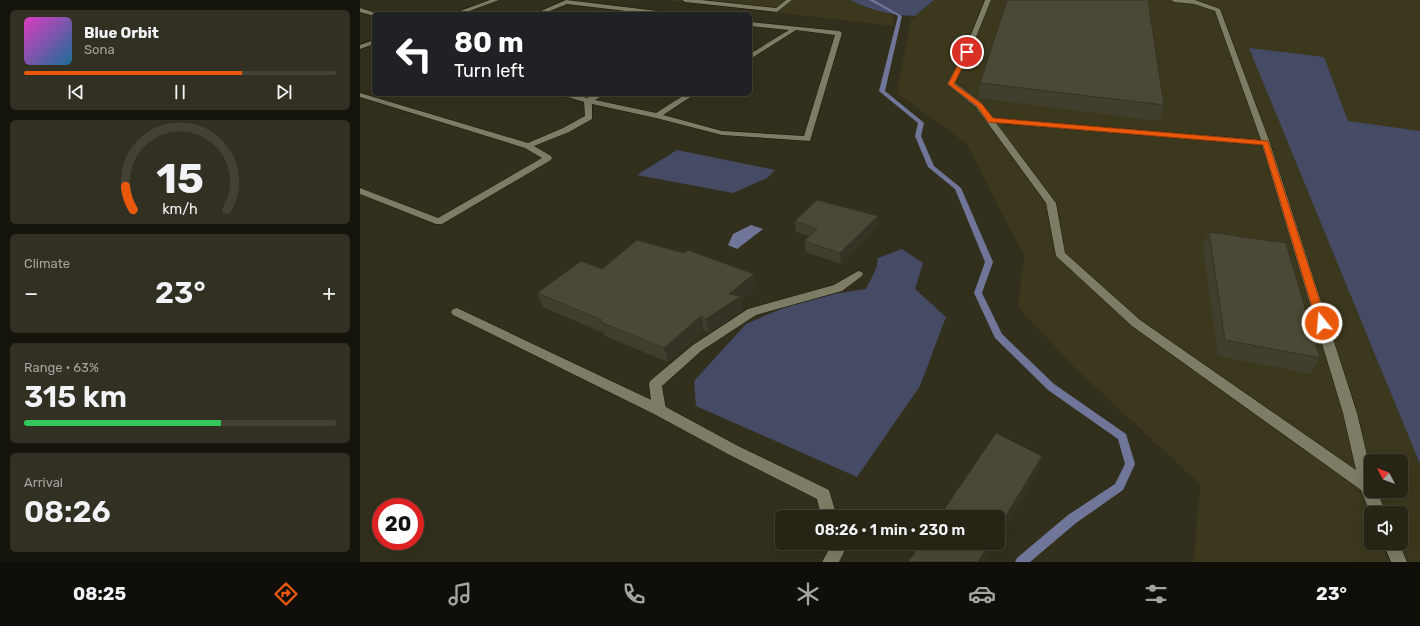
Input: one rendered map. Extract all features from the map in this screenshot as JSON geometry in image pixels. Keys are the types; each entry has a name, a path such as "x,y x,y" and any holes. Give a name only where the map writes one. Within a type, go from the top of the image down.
{"street":[{"path":"461,12 496,0"},
{"path":"685,0 777,10 789,0"},
{"path":"988,0 967,52 951,84 979,105 1051,203 1060,254 1136,323 1364,484"},
{"path":"1174,0 1195,2 1218,10 1266,143 1350,413 1364,473"},
{"path":"542,12 566,2 649,12"},
{"path":"616,12 624,9"},
{"path":"360,10 372,13"},
{"path":"569,96 657,116 722,133 807,139 839,33 793,30 752,24"},
{"path":"752,56 793,30"},
{"path":"360,47 372,43"},
{"path":"360,95 528,146 548,158 439,222 360,191"},
{"path":"588,101 597,96"},
{"path":"657,116 688,96"},
{"path":"528,146 566,130 589,117 588,101"},
{"path":"990,120 1266,143"},
{"path":"659,410 655,384 697,348 752,312 838,288 858,274"},
{"path":"457,312 659,410 733,450 824,495 827,510"},
{"path":"830,562 836,552 836,550"},
{"path":"1394,550 1399,562"}],"shaded area":[{"path":"668,0 850,0 864,7 892,15 894,26"},
{"path":"850,0 934,0 915,16 882,12"},
{"path":"934,0 1420,0 1420,562 1194,562 1200,484 1077,370 1018,307 1024,256 967,144 897,93 911,20"},
{"path":"1249,48 1324,57 1348,121 1420,131 1420,464"},
{"path":"677,150 775,170 767,178 733,193 637,175"},
{"path":"751,225 763,229 737,249 728,245 733,234"},
{"path":"902,249 923,263 915,289 946,317 920,386 857,477 696,406 694,381 746,324 783,308 834,294 866,289 876,269 878,258"}],"building":[{"path":"1007,0 1148,0 1164,105 980,83"},
{"path":"817,200 878,216 840,253 804,241 817,229 795,221"},
{"path":"1209,232 1286,243 1320,358 1225,340"},
{"path":"637,240 684,253 688,250 754,274 729,294 741,296 706,319 701,316 664,348 600,322 602,320 537,293 581,261 602,269"},
{"path":"996,433 1042,456 1005,517 1005,510 944,510"},
{"path":"916,550 986,550 978,562 908,562"}],"waterway":[{"path":"871,0 900,16 882,91 921,123 918,136 931,167 958,188 989,262 978,293 998,336 1051,387 1122,437 1130,464 1119,487 1072,519 1021,562"}],"route":[{"path":"967,52 951,84 979,105 990,120 1266,143 1322,323"}]}
